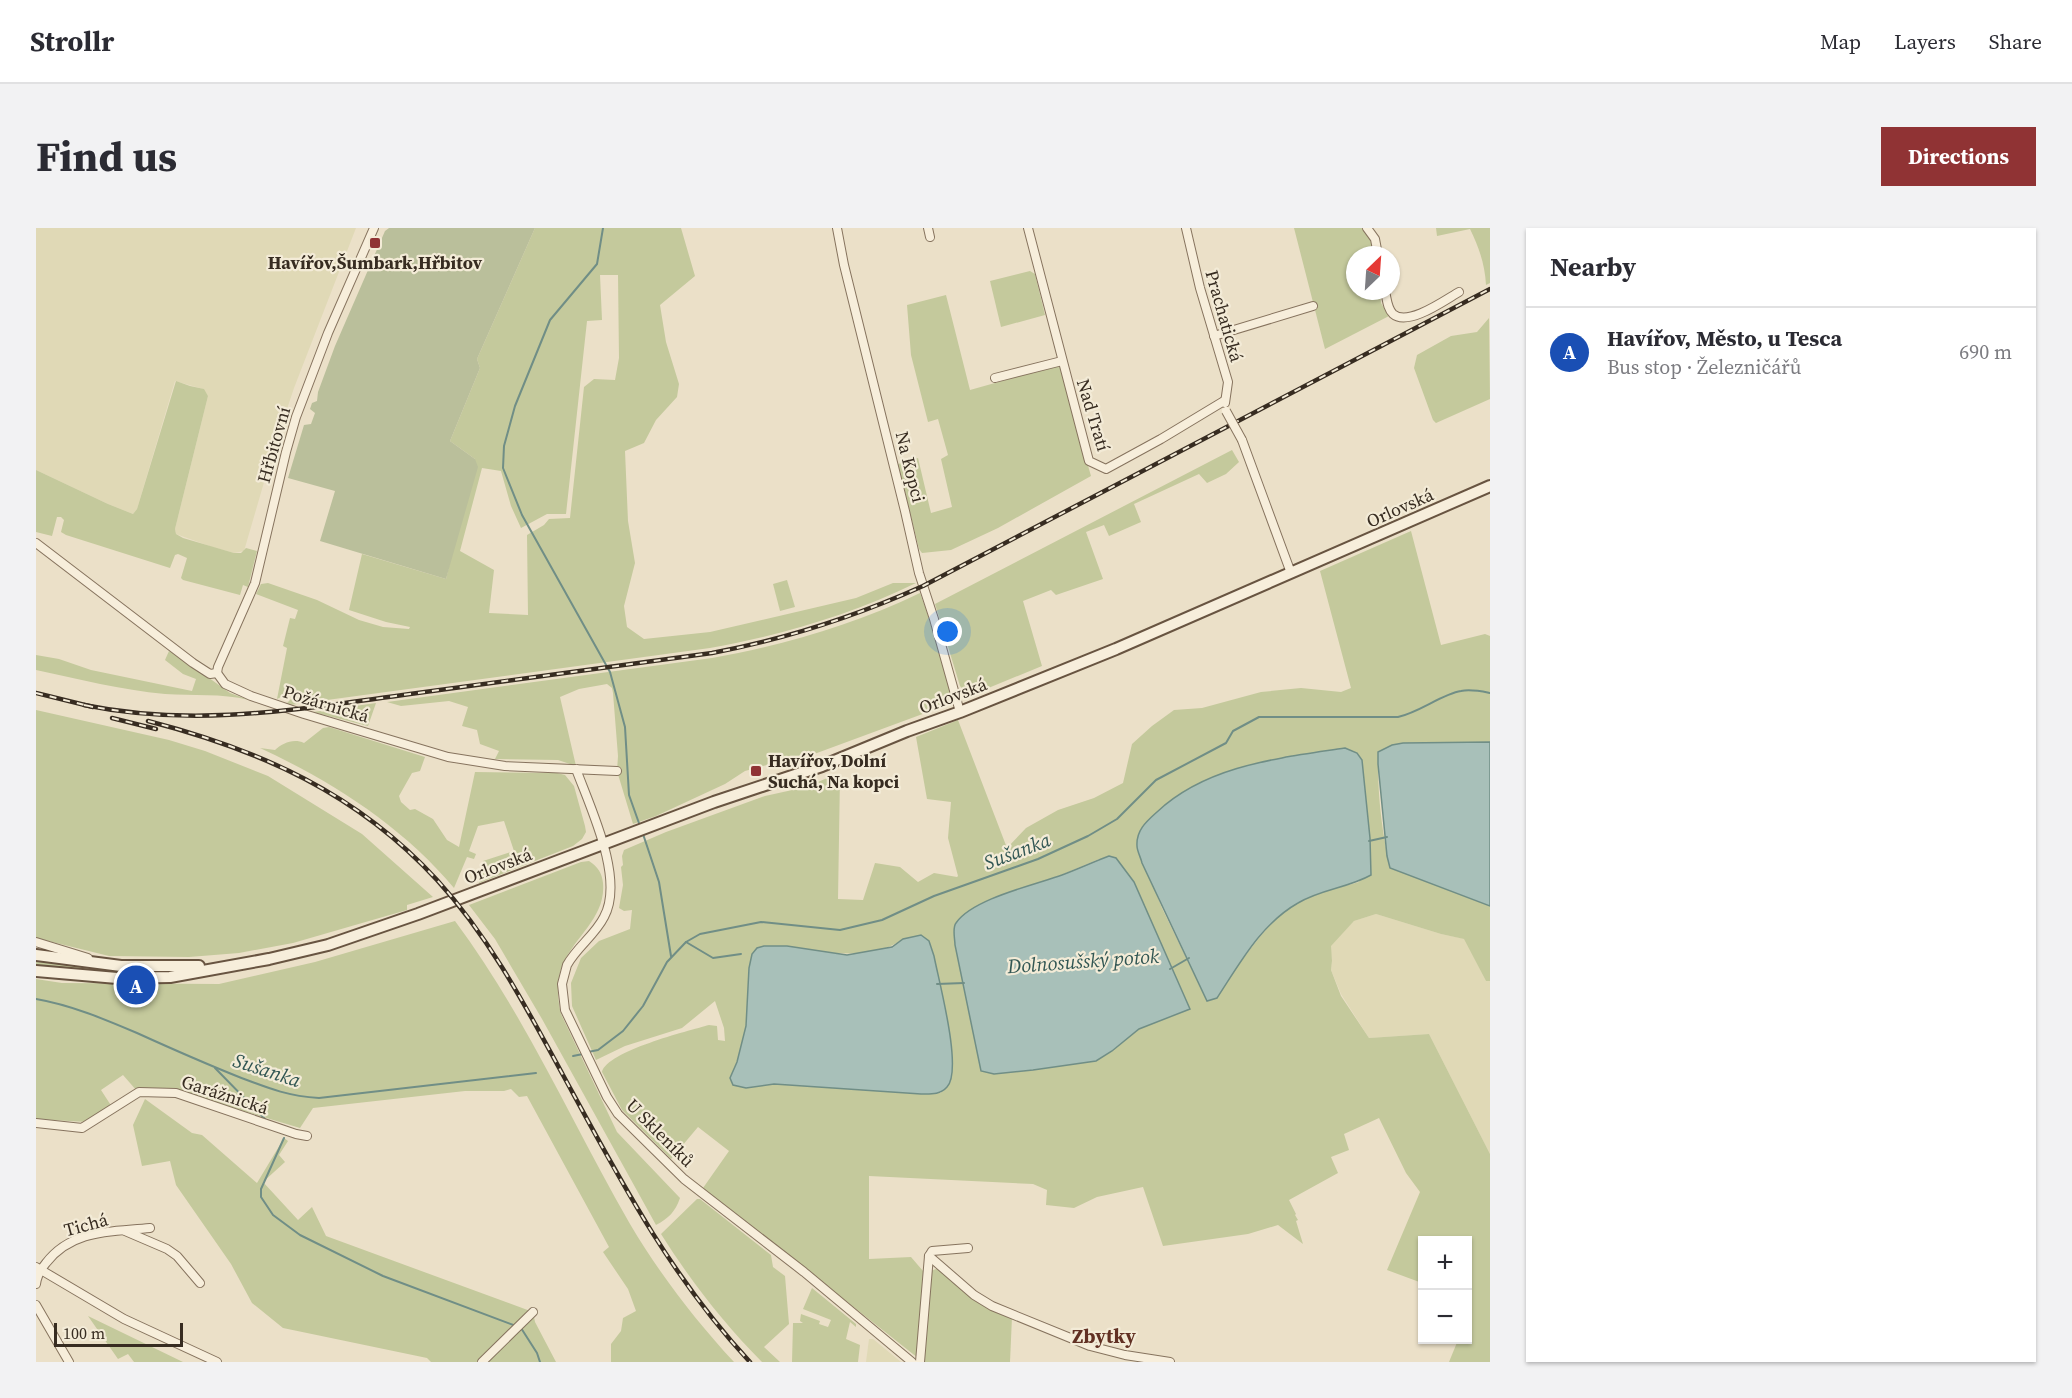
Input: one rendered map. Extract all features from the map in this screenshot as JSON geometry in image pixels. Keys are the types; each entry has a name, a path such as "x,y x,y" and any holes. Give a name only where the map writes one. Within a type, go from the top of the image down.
{"main road":[{"name":"Orlovská","path":"233,966 328,945 418,914 651,826 822,766 1116,649 1490,486"},
{"path":"36,955 121,966 233,966"},
{"path":"36,971 82,976 143,978 170,977 233,966"}],"street":[{"name":"Hřbitovní","path":"218,673 218,667 252,593 285,452 296,417 338,309 374,228"},
{"name":"Na Kopci","path":"837,228 844,266 919,573 960,712"},
{"name":"Nad Tratí","path":"1028,228 1089,461 1106,469 1161,439 1224,400"},
{"name":"Prachatická","path":"1186,228 1200,288 1228,382 1224,400 1226,411 1242,440 1291,573"},
{"path":"1367,228 1375,239 1376,246"},
{"path":"1387,300 1388,308 1394,315 1404,319 1418,315 1459,292"},
{"path":"1214,336 1313,306"},
{"path":"995,378 1062,361"},
{"name":"Požárnická","path":"36,543 193,663 210,674 218,673 220,680 228,686 264,701 448,757 505,766 617,771"},
{"path":"576,769 602,844"},
{"name":"U Skleníků","path":"602,844 611,879 610,902 603,920 570,960 562,984 565,1010 607,1097 618,1114 684,1179 804,1272 912,1362"},
{"path":"36,942 53,949 121,966"},
{"name":"Garážnická","path":"36,1123 82,1128 139,1092 176,1094 307,1136"},
{"name":"Tichá","path":"38,1268 56,1250 70,1241 96,1234 150,1228"},
{"path":"124,1231 167,1249 200,1283"},
{"path":"920,1362 929,1256 932,1251 968,1248"},
{"path":"929,1256 992,1306 1090,1346 1125,1355 1170,1362"},
{"path":"36,1284 38,1268 124,1319 217,1362"},
{"path":"36,1305 69,1362"},
{"path":"482,1362 530,1315"}],"shaded area":[{"path":"36,228 356,228 294,388 244,551 234,553 176,534 175,529 208,396 203,389 175,381 137,509 133,514 36,470"},
{"path":"1376,914 1465,939 1486,981 1490,981 1490,1154 1429,1034 1369,1038 1341,994 1331,970 1330,946 1354,921"},
{"path":"869,1339 873,1339 901,1362 866,1362"}],"green space":[{"path":"389,228 535,228 477,359 480,368 450,441 475,459 478,467 446,579 320,541 335,491 288,478 304,425 311,424 315,413 310,409 312,403 317,401 318,392 335,346 385,231"},
{"path":"535,228 681,228 695,276 660,305 666,342 679,384 677,397 656,420 644,443 625,451 628,521 635,563 624,606 627,627 644,639 710,632 856,598 893,583 916,583 866,605 815,623 710,648 290,705 287,703 292,698 306,697 287,694 277,699 287,648 283,646 290,618 295,619 298,610 256,594 261,584 268,583 317,600 359,620 383,627 409,629 410,627 349,610 362,554 446,579 475,459 450,441 480,368 477,359","holes":["600,275 618,275 619,358 615,380 594,379 584,387 570,518 549,519 544,525 527,535 528,615 489,613 494,570 460,551 482,468 501,471 511,506 521,528 547,514 566,514 587,321 602,320"]},
{"path":"1294,228 1362,228 1372,240 1374,246 1346,246 1346,300 1381,300 1389,316 1325,349"},
{"path":"1436,228 1490,228 1490,283 1486,285 1481,256 1470,229 1437,236"},
{"path":"1030,271 1035,274 1045,315 1001,327 990,281"},
{"path":"946,295 970,390 1059,365 1091,476 998,528 951,550 922,553 919,549 898,464 918,458 931,513 952,507 941,459 948,455 938,419 928,422 911,355 907,305"},
{"path":"1489,318 1490,399 1436,423 1414,368 1417,355 1451,336 1477,332"},
{"path":"176,381 204,389 208,396 175,529 176,534 234,553 241,553 246,548 257,551 248,587 243,585 240,595 183,580 181,578 187,558 178,554 175,555 170,568 66,535 61,532 64,520 61,517 57,517 52,536 36,532 36,470 133,514 137,509"},
{"path":"1232,450 1239,462 1226,474 1207,483 1199,474 1134,504 1141,522 1109,536 1104,525 1086,532 1103,579 1056,595 1051,590 1023,601 1042,666 969,696 960,686 935,604"},
{"path":"1411,531 1441,645 1485,634 1490,636 1490,742 1403,743 1379,752 1382,826 1391,868 1490,906 1490,981 1486,981 1464,939 1376,914 1354,921 1331,946 1331,970 1341,996 1369,1038 1429,1034 1490,1154 1490,1362 1449,1362 1456,1344 1472,1344 1472,1236 1418,1236 1418,1282 1387,1270 1420,1192 1406,1173 1379,1118 1344,1134 1349,1150 1331,1157 1338,1173 1289,1200 1298,1220 1296,1221 1303,1244 1278,1225 1248,1234 1163,1246 1143,1187 1097,1197 1074,1208 1046,1205 1047,1190 1033,1184 869,1176 869,1259 911,1257 923,1271 918,1358 703,1188 729,1151 698,1127 671,1159 622,1110 602,1072 607,1064 633,1049 709,1025 717,1026 718,1040 725,1041 724,1028 715,1001 682,1028 625,1046 596,1060 572,1006 571,983 581,958 599,941 630,929 632,910 624,911 619,908 623,885 621,867 624,850 765,796 806,787 832,776 840,776 838,899 863,900 875,863 900,867 918,882 934,873 958,876 948,838 951,802 927,799 916,737 958,720 1007,848 1026,828 1058,810 1094,798 1123,783 1132,744 1174,710 1202,708 1261,692 1301,688 1341,692 1351,688 1320,571","holes":["1345,748 1356,753 1362,760 1370,838 1359,882 1312,896 1282,914 1263,933 1207,1001 1162,908 1137,847 1287,757","1099,859 1134,882 1190,1009 1139,1029 1096,1061 994,1074 975,1040 955,945 993,899","903,939 929,941 934,959 940,997 941,1093 921,1094 774,1084 746,1088 730,1078 737,1062 746,1026 749,968 764,946 854,954 888,947"]},
{"path":"787,580 795,607 780,611 773,584"},
{"path":"920,593 951,692 947,705 798,760 745,771 725,784 656,816 633,824 617,771 613,693 612,688 607,684 579,689 560,697 576,766 558,760 495,759 499,751 480,744 477,730 462,726 468,707 449,701 401,706 387,702 739,653 818,633 870,615"},
{"path":"169,651 230,693 249,700 149,692 36,670 36,655 59,659 91,670 192,691 196,679 183,674 165,660"},
{"path":"376,703 368,726 313,712"},
{"path":"36,710 169,740 205,751 268,776 362,834 433,897 407,905 407,910 293,943 239,953 189,957 109,956 36,938"},
{"path":"329,727 425,757 420,771 412,773 399,796 401,802 410,810 415,809 433,819 447,840 459,847 475,772 565,775 574,786 586,832 582,839 573,846 479,883 483,861 514,851 504,821 478,826 469,851 476,854 474,859 467,857 454,888 434,866 389,825 340,791 260,748 275,750 288,742 304,743 323,728"},
{"path":"589,861 601,873 603,895 595,916 563,964 558,982 561,1014 617,1132 680,1198 671,1214 656,1225 542,1019 495,939 469,905 581,862"},
{"path":"455,921 504,994 641,1242 678,1296 734,1362 611,1362 611,1344 621,1331 623,1318 636,1311 628,1289 603,1252 609,1247 527,1096 519,1097 511,1089 465,1091 313,1108 300,1128 180,1092 137,1091 123,1075 101,1090 112,1107 86,1122 36,1119 36,979 62,983 219,984 315,962"},
{"path":"36,960 122,972 67,970 36,965"},
{"path":"145,1099 192,1133 202,1135 257,1183 284,1138 288,1141 279,1155 285,1162 263,1182 298,1220 312,1207 326,1236 533,1312 535,1322 556,1362 431,1362 427,1358 283,1328 252,1303 231,1264 176,1185 170,1161 142,1166 133,1125"},
{"path":"697,1199 700,1199 771,1255 773,1267 785,1276 789,1324 764,1347 780,1362 762,1362 734,1332 708,1301 661,1234"},
{"path":"941,1270 1012,1317 1010,1362 924,1362 928,1279 931,1271"},
{"path":"812,1288 856,1324 856,1327 850,1322 846,1339 860,1345 858,1362 792,1362 793,1323 803,1323 800,1321 801,1314 820,1321 819,1324 828,1327 831,1320 803,1309"},
{"path":"88,1316 183,1362 134,1362 128,1354 118,1359"}],"water":[{"path":"1490,742 1490,906 1390,868 1378,752 1392,745 1403,743"},
{"path":"1345,748 1357,753 1362,760 1370,838 1371,875 1307,898 1285,912 1252,945 1217,998 1207,1001 1142,863 1137,846 1140,831 1157,812 1177,796 1221,774 1270,760"},
{"path":"1109,856 1116,858 1134,882 1190,1009 1139,1029 1096,1061 994,1074 981,1071 955,945 956,923 964,914 989,900"},
{"path":"921,935 929,941 934,956 951,1045 951,1078 944,1090 935,1094 921,1094 774,1084 746,1088 733,1085 730,1078 737,1062 746,1026 749,968 752,954 757,948 787,946 847,955 892,947 903,939"}],"waterway":[{"path":"603,228 597,264 550,320 515,406 504,446 503,468 522,515 610,672 625,727 629,795 640,826"},
{"name":"Sušanka","path":"588,1052 598,1050 623,1031 643,1006 667,962 686,942 700,934 761,922 840,930 882,920 934,896 1038,859 1088,836 1117,819 1156,780 1226,743 1233,731 1259,717 1398,717 1461,691 1490,693"},
{"path":"643,834 659,882 671,956"},
{"name":"Dolnosušský potok","path":"1369,841 1387,837"},
{"name":"Dolnosušský potok","path":"686,942 713,958 741,954"},
{"name":"Dolnosušský potok","path":"1170,969 1189,958"},
{"name":"Dolnosušský potok","path":"937,984 964,983"},
{"name":"Sušanka","path":"36,999 100,1018 259,1085 308,1097 319,1098 536,1073"},
{"name":"Sušanka","path":"573,1056 583,1054"},
{"path":"215,1068 266,1120"},
{"path":"284,1138 261,1189 261,1197 273,1215 300,1235 383,1276 516,1326"},
{"path":"521,1328 540,1362"}],"railway":[{"path":"84,705 126,712 207,716 287,710 712,653 793,634 871,608 923,586 1490,289"},
{"path":"36,693 93,707"},
{"path":"112,718 156,729"},
{"path":"148,721 229,746 268,761 304,779 340,799 374,823 406,849 437,880 474,925 506,974 626,1188 670,1261 721,1329 750,1362"}],"place":[{"name":"Havířov,Šumbark,Hřbitov","path":"375,243"},
{"name":"Havířov, Dolní Suchá, Na kopci","path":"756,771"},
{"name":"Havířov, Město, u Tesca","path":"136,985"}],"district":[{"name":"Zbytky","path":"1104,1336"}]}
